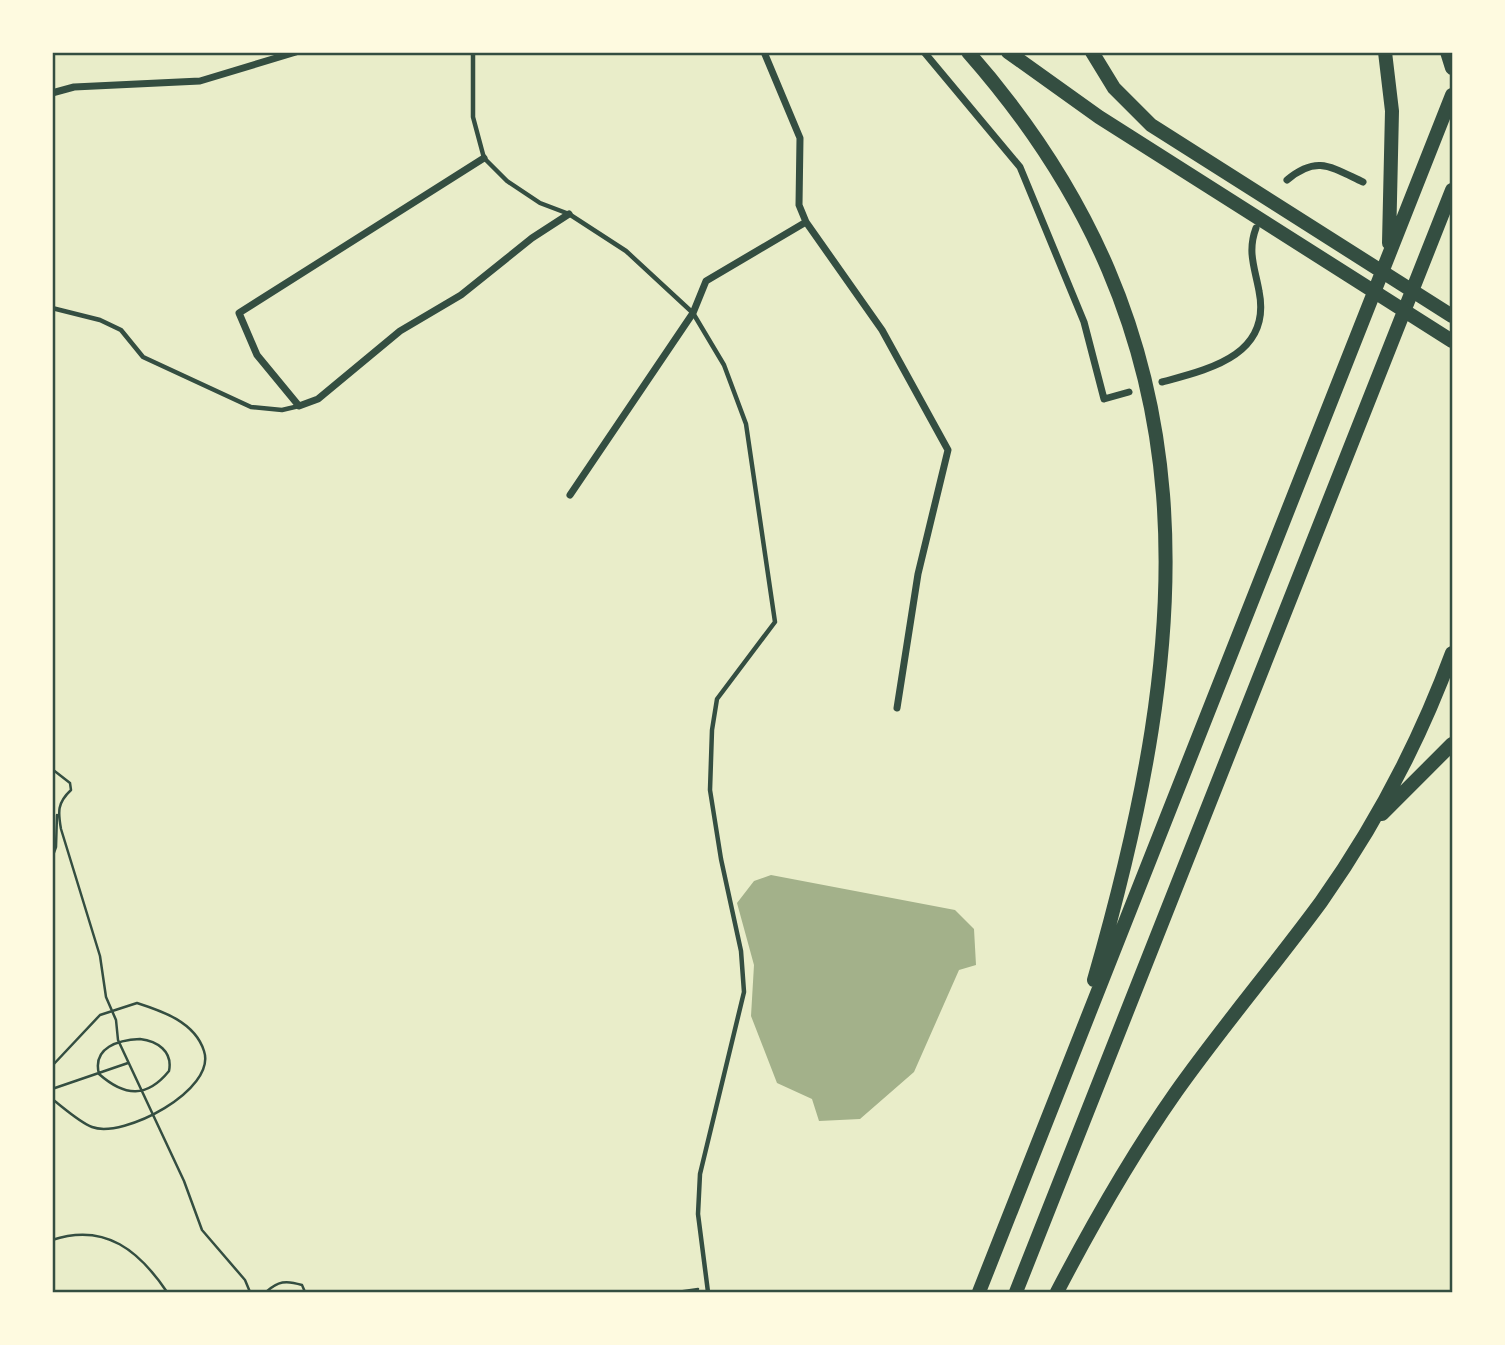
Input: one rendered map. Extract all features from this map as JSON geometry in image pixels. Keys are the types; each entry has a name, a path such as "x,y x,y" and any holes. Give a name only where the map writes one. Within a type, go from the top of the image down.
{"highway":[{"path":"968,52 1049,155 1092,233 1124,309 1142,366 1153,409 1161,469 1166,588 1155,718 1125,866 1065,1074"},
{"path":"1008,52 1100,117 1452,341"},
{"path":"1092,52 1114,88 1151,125 1452,316"},
{"path":"1385,52 1392,147 1388,256"},
{"path":"1447,52 1452,68"},
{"path":"979,1293 1452,95"},
{"path":"1016,1293 1452,190"},
{"path":"1348,860 1398,773 1452,653"},
{"path":"1056,1293 1104,1205 1161,1114 1299,932 1395,798 1452,744"}],"street":[{"path":"52,93 74,87 200,81 296,52"},
{"path":"764,52 800,138 799,205 806,222 881,330 947,450 918,574 897,708"},
{"path":"924,52 1020,167 1084,322 1104,399 1129,392"},
{"path":"484,158 239,313 257,355 299,406 318,399 400,331 461,295 532,238 569,214"},
{"path":"1287,180 1308,165 1318,164 1363,182"},
{"path":"570,495 693,313 706,281 806,222"},
{"path":"1162,382 1205,370 1230,359 1244,348 1257,331 1261,314 1251,252 1256,228"}],"lane":[{"path":"473,52 473,117 484,158 507,181 540,203 569,214 626,251 693,313 724,365 746,424 775,622 717,699 712,730 710,790 721,859 741,951 744,992 700,1174 698,1214 707,1290"},
{"path":"52,308 100,320 121,330 143,357 251,408 282,410 299,406"}],"path":[{"path":"52,769 70,783 71,790 60,800 55,824 56,847 52,858"},
{"path":"58,812 100,956 106,997 112,1010 118,1040 184,1181 202,1230 245,1280 250,1293"},
{"path":"52,1066 100,1015 137,1003 155,1009 191,1030 204,1049 203,1065 194,1084 168,1108 108,1128 93,1128 52,1100"},
{"path":"118,1040 154,1040 168,1055 169,1071 158,1084 142,1090 119,1089 99,1074 97,1068 107,1046 118,1040"},
{"path":"52,1088 128,1063"},
{"path":"52,1240 85,1235 101,1237 131,1251 153,1270 167,1293"},
{"path":"266,1293 276,1283 284,1282 302,1285 305,1293"},
{"path":"677,1293 707,1290"}],"shaded area":[{"path":"771,875 955,910 974,929 976,965 959,970 914,1072 860,1119 819,1121 812,1099 777,1083 751,1016 754,965 737,903 754,881"}]}
